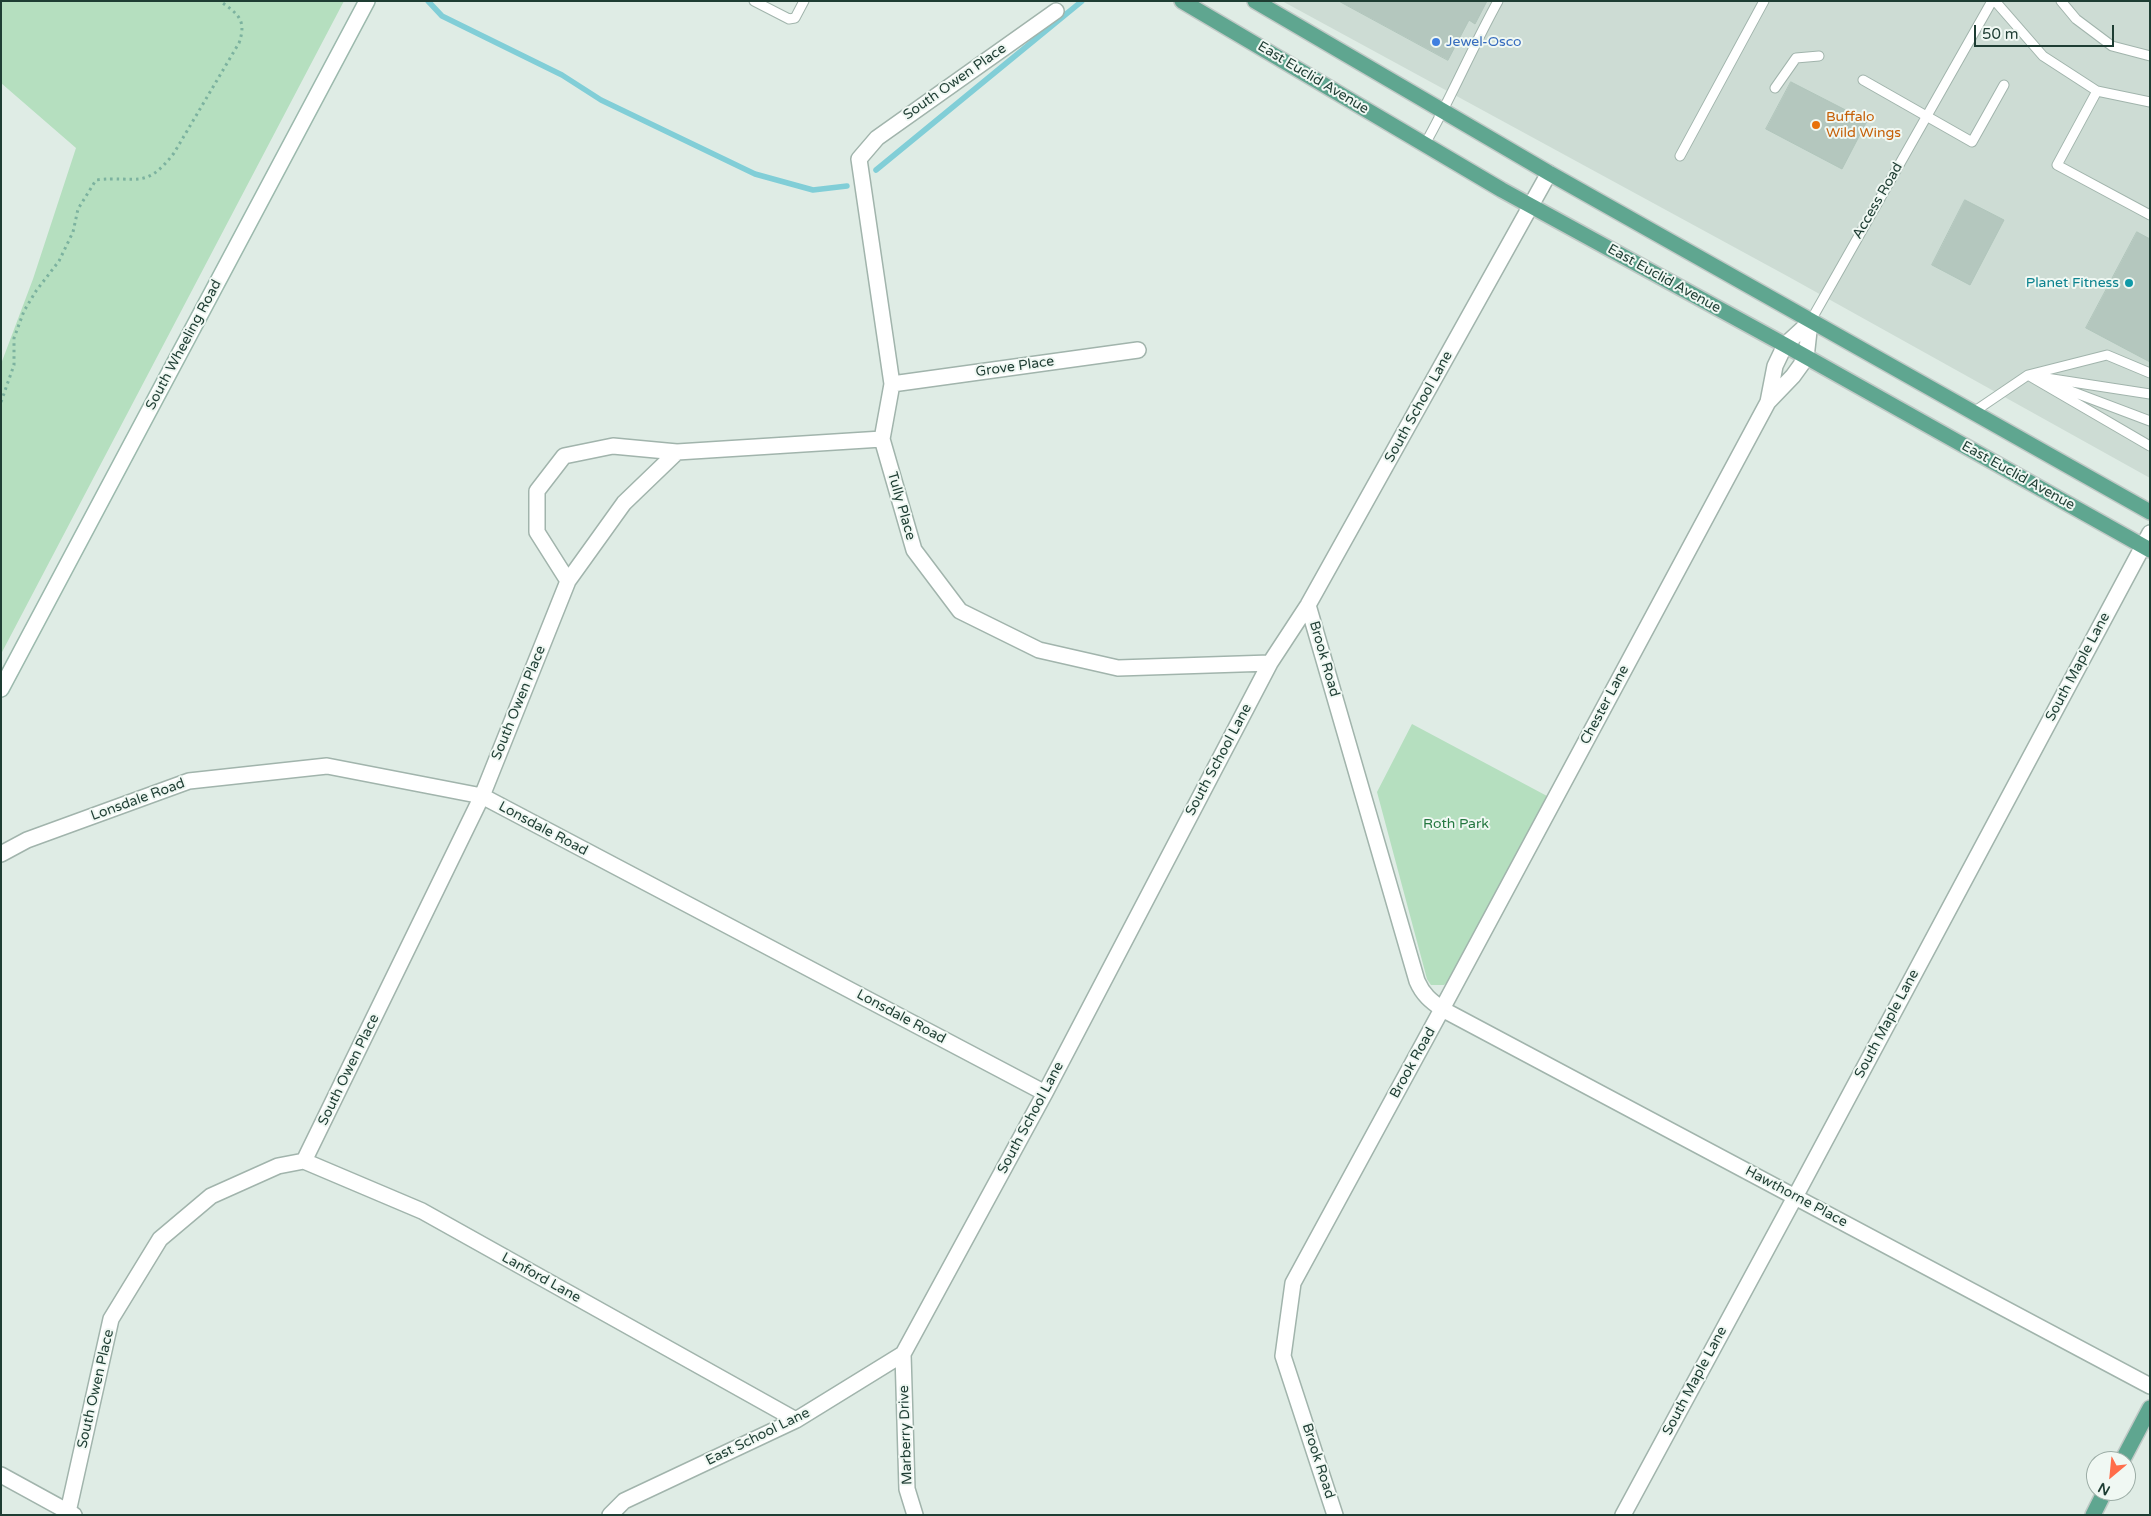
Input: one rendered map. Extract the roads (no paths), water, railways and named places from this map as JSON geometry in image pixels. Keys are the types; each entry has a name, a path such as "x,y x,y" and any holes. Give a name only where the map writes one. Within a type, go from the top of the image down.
{"main road":[{"path":"1255,1 1549,174 2150,512"},
{"name":"East Euclid Avenue","path":"1191,3 1531,206 2146,548"},
{"path":"2127,1451 2150,1408"},
{"path":"2093,1515 2100,1501"}],"street":[{"name":"South Wheeling Road","path":"1,689 367,1"},
{"name":"South Owen Place","path":"859,159 877,138 1056,11"},
{"name":"Tully Place","path":"859,159 892,384 882,439 914,550 960,611 1039,650 1118,668 1270,663"},
{"name":"South School Lane","path":"904,1354 1045,1093 1270,663 1308,605 1549,174"},
{"name":"Chester Lane","path":"1768,402 1775,366 1784,345 1810,322"},
{"path":"1806,358 1810,322"},
{"name":"Grove Place","path":"892,384 1138,350"},
{"name":"Chester Lane","path":"1442,1009 1768,402 1793,376 1806,358"},
{"path":"568,581 537,532 537,491 564,456 613,446 677,452 882,439"},
{"name":"South Owen Place","path":"71,1513 111,1319 160,1239 211,1196 278,1166 304,1161 482,796 568,581 624,503 677,452"},
{"name":"South Maple Lane","path":"1623,1515 2146,548 2150,533"},
{"name":"Brook Road","path":"1308,605 1417,981 1422,993 1442,1009 1293,1283 1283,1356 1335,1515"},
{"name":"Lonsdale Road","path":"1,854 27,840 189,781 327,766 482,796 1045,1093"},
{"name":"Hawthorne Place","path":"1442,1009 2150,1386"},
{"name":"Lanford Lane","path":"304,1161 422,1211 796,1420"},
{"name":"East School Lane","path":"610,1515 624,1501 796,1420 904,1354"},
{"name":"Marberry Drive","path":"904,1354 907,1489 915,1515"},
{"path":"1,1475 71,1513"}],"lane":[{"path":"754,1 789,20 795,18 804,1"},
{"path":"1425,144 1444,111 1473,48 1498,1"},
{"path":"1680,156 1764,1"},
{"path":"1993,1 2043,56 2097,91 2150,102"},
{"name":"Access Road","path":"1810,322 1993,1"},
{"path":"2061,1 2076,20 2112,46 2150,56"},
{"path":"1775,88 1796,58 1820,56"},
{"path":"1863,80 1972,142 2004,85"},
{"path":"2097,91 2057,165 2150,215"},
{"path":"1972,413 2028,375 2107,355 2150,373"},
{"path":"2028,375 2150,394"},
{"path":"2028,375 2150,421"},
{"path":"2028,375 2150,446"}],"waterway":[{"path":"428,1 442,16 562,75 601,100 755,174 813,190 847,186"},
{"path":"876,170 1082,1"}],"place":[{"name":"Jewel-Osco","path":"1436,42"},
{"name":"Buffalo Wild Wings","path":"1816,125"},
{"name":"Planet Fitness","path":"2129,283"}],"park label":[{"name":"Roth Park","path":"1456,824"}]}
